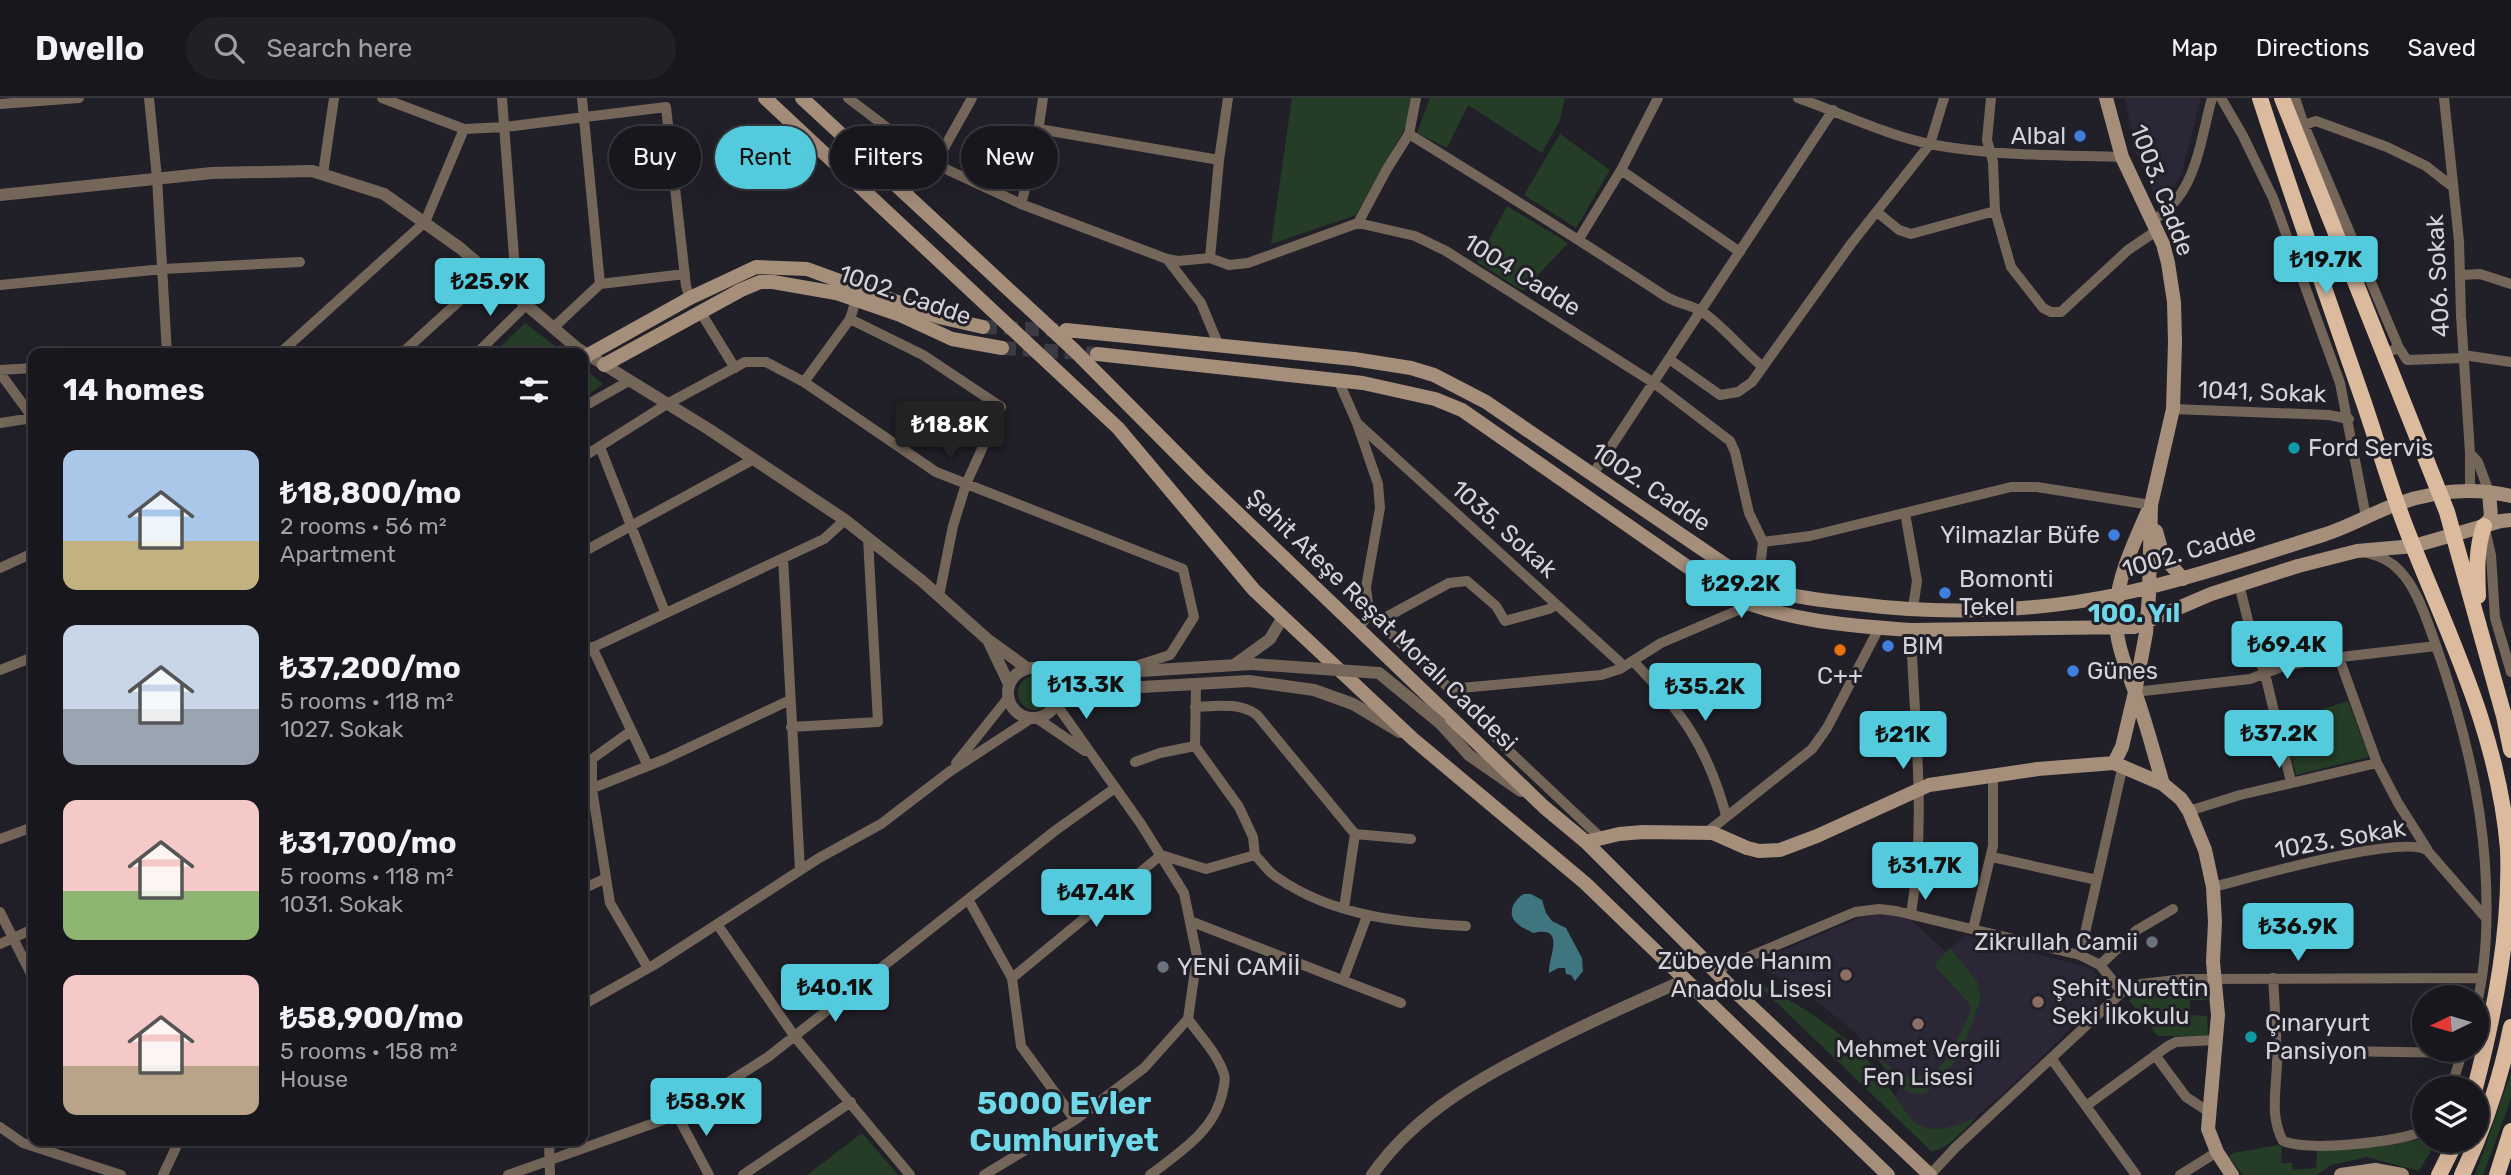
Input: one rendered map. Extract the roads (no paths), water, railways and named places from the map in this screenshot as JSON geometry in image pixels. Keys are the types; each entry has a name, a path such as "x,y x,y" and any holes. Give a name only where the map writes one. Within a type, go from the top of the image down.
{"highway":[{"path":"2260,98 2398,504 2481,713 2498,785 2506,830 2509,876 2504,949 2478,1076"},
{"path":"2282,98 2299,127 2383,354 2455,534 2511,750"},
{"path":"2481,634 2477,570 2479,541 2484,526"},
{"path":"2462,1175 2487,1115 2511,1027"},
{"path":"2497,1175 2511,1131"},
{"path":"2439,1175 2450,1153"}],"main road":[{"path":"765,98 1118,428 1254,590 1413,740 1585,883 1888,1175"},
{"name":"Şehit Ateşe Reşat Moralı Caddesi","path":"802,98 1075,351 1358,630 1544,807 1586,842 1715,971 1930,1175"},
{"name":"1003. Cadde","path":"2106,98 2122,157 2166,254 2172,282 2174,409 2151,505 2133,545 2118,595 2116,628 2122,663 2136,692 2164,784"},
{"name":"1002. Cadde","path":"588,355 690,298 756,267 807,269 952,339 1002,348"},
{"name":"1002. Cadde","path":"604,365 740,289 760,282 858,294 983,327"},
{"path":"690,298 701,313"},
{"name":"1002. Cadde","path":"1066,330 1340,358 1411,368 1447,381 1486,402 1758,585 1811,599 1885,608 2004,608 2052,605 2118,595 2183,579 2327,534 2398,504 2440,494 2470,491 2511,496"},
{"path":"1217,367 1219,346"},
{"name":"1002. Cadde","path":"1097,354 1338,380 1400,390 1435,399 1462,410 1728,595 1750,605 1807,619 1879,628 1912,630 2134,627 2181,605 2239,584 2334,555 2414,546 2511,520"},
{"path":"1338,380 1340,358"},
{"path":"1581,493 1593,474"},
{"path":"2484,526 2491,517 2489,492"},
{"path":"2151,505 2163,556 2183,579"},
{"name":"1003. Cadde","path":"2136,692 2147,621 2151,505"},
{"path":"1750,605 1758,585"},
{"path":"1912,630 1913,608"},
{"path":"2119,764 2136,692"},
{"path":"1586,842 1643,832 1706,833 1723,836 1759,851 1780,850 1920,789 1993,774 2119,764 2164,784 2181,799 2189,811 2204,850 2213,887 2216,922 2213,962 2218,1015 2208,1129 2217,1152 2232,1175"},
{"path":"2341,1175 2375,1170 2402,1175"}],"street":[{"path":"0,104 79,98"},
{"path":"149,98 157,178 167,348"},
{"path":"323,174 334,98"},
{"path":"382,98 464,129 505,127 666,107 690,298"},
{"path":"502,98 514,257 507,289"},
{"path":"582,98 586,117 600,284"},
{"path":"848,98 885,126"},
{"path":"947,143 972,98"},
{"path":"1039,126 1043,98"},
{"path":"1210,258 1228,98"},
{"path":"947,170 1021,204 1167,259 1178,261 1210,258 1229,265 1248,263 1358,223 1409,134 1416,98"},
{"path":"1579,239 1621,170 1658,98"},
{"path":"1798,98 1887,132 1930,144 1990,152 2122,157"},
{"path":"1669,359 1720,395 1738,393 1752,382 1930,144 1944,98"},
{"path":"1991,98 1987,140 1993,162 1995,211 2011,267 2043,308 2051,312 2061,312 2154,227 2172,204 2183,189 2198,151 2212,98"},
{"path":"2221,98 2264,178 2292,246 2340,383 2366,517"},
{"path":"2295,98 2299,127 2399,348 2407,360 2463,356 2511,362"},
{"name":"406. Sokak","path":"2444,98 2461,275 2470,491"},
{"path":"1593,474 1833,110"},
{"path":"2299,127 2315,121 2387,147 2426,166 2453,187"},
{"path":"286,348 425,222 464,129"},
{"path":"1058,132 1219,160"},
{"path":"1409,134 1670,299 1701,311 1728,332 1747,354 1763,367"},
{"path":"1621,170 1740,252"},
{"path":"0,195 212,173 312,171 384,194 425,222 579,348"},
{"path":"1021,204 1025,189"},
{"path":"1877,212 1899,230 1911,234 1995,211"},
{"name":"1004 Cadde","path":"1358,223 1415,236 1446,251 1654,383 1730,441 1749,513 1763,542"},
{"path":"1167,259 1201,303 1219,346"},
{"path":"0,285 163,269 300,262"},
{"path":"408,348 489,273"},
{"path":"553,328 600,284 685,274"},
{"path":"2461,275 2480,274 2511,284"},
{"path":"804,382 850,319 858,294"},
{"path":"482,348 526,305"},
{"path":"701,313 734,368"},
{"path":"850,319 923,355 1001,407 966,484 953,526 939,596"},
{"path":"2383,354 2399,348"},
{"path":"588,355 754,459 845,520 939,596 987,639 1027,668 1047,672 1056,683 1057,701 1184,893 1197,956 1188,1019 1144,1068 1075,1120 984,1175"},
{"path":"588,454 667,404 745,362 766,362 804,382 936,472 1182,569 1194,617 1170,654 1126,670"},
{"path":"28,368 0,371 28,411"},
{"path":"1338,380 1357,423 1378,484 1380,509 1366,587 1369,613 1358,630"},
{"path":"588,404 629,381"},
{"name":"1041, Sokak","path":"2174,409 2329,415 2349,419"},
{"path":"0,424 28,419"},
{"name":"1035. Sokak","path":"1357,423 1556,605 1668,698 1688,726 1712,769 1726,815"},
{"path":"600,447 665,612"},
{"path":"2470,453 2478,463 2489,492"},
{"path":"588,549 754,459"},
{"path":"1758,585 1763,542 1810,536 2011,487 2037,488 2151,505"},
{"path":"1905,513 1917,581 1913,608"},
{"path":"588,650 824,539 845,520"},
{"path":"2484,526 2491,555 2495,618 2511,672"},
{"path":"791,727 878,722 868,538"},
{"path":"2357,551 2388,561 2400,571 2417,598 2454,700 2473,782 2484,851 2485,917 2481,985"},
{"path":"0,568 28,556"},
{"path":"782,558 800,870"},
{"path":"1379,621 1449,583 1468,581 1496,606 1505,621 1556,605"},
{"path":"2239,584 2255,649 2265,674 2291,782"},
{"path":"1450,689 1601,675 1628,664 1661,643 1750,605"},
{"path":"1369,613 1601,838"},
{"path":"1233,666 1270,639 1283,617"},
{"path":"1706,833 1802,758 1819,739 1879,628"},
{"path":"1911,914 1920,844 1912,630"},
{"path":"987,639 1015,712 1034,719 1091,755"},
{"path":"2136,692 2225,683 2294,664 2436,646"},
{"path":"588,652 648,766"},
{"path":"2339,658 2377,763 2427,849"},
{"path":"0,670 28,659"},
{"path":"1047,672 1082,667 1126,670 1252,664 1379,673 1440,723 1469,755 1544,807"},
{"path":"949,772 1020,672 1027,668"},
{"path":"588,1002 648,968 800,870 881,824 949,772 1034,719 1045,716 1057,701 1106,689 1249,681 1314,690 1353,704 1413,740"},
{"path":"1196,684 1195,746 1239,807 1253,837 1255,855 1275,877 1304,893 1367,916 1466,926"},
{"path":"588,791 648,766 790,700"},
{"path":"1195,706 1237,706 1257,715 1355,834 1411,839"},
{"path":"588,785 592,759 631,731"},
{"path":"1135,762 1160,753 1195,746"},
{"path":"2189,811 2291,782 2377,763"},
{"path":"2080,955 2119,764"},
{"path":"1973,929 1992,857 1993,774"},
{"path":"508,1175 677,1115 768,1057 1056,830 1115,788"},
{"path":"588,796 610,903 648,968"},
{"path":"0,839 28,829"},
{"path":"1344,908 1355,834"},
{"name":"1023. Sokak","path":"2213,887 2342,855 2401,846 2421,846 2427,849 2485,917"},
{"path":"1161,855 1206,869 1255,855"},
{"path":"1012,978 1161,855"},
{"path":"1992,857 2097,880"},
{"path":"588,887 606,878"},
{"path":"969,901 1012,978 1021,1046 1075,1120"},
{"path":"1715,971 1861,911 1888,909 2080,955 2100,965 2122,992"},
{"path":"2100,965 2137,930 2173,909"},
{"path":"0,912 28,968"},
{"path":"1343,980 1367,916"},
{"path":"1190,921 1401,1003"},
{"path":"717,924 795,1037 911,1175"},
{"path":"0,944 28,932"},
{"path":"1930,1175 1955,1148 2122,992 2152,982 2215,978 2483,978"},
{"path":"2273,978 2277,1051 2274,1114 2283,1141 2296,1144 2351,1144 2412,1136"},
{"path":"1372,1175 1422,1121 1452,1096 1501,1066 1685,979"},
{"path":"1150,1175 1209,1126 1221,1105 1225,1077 1215,1056 1188,1019"},
{"path":"2087,1106 2176,1042 2216,1040"},
{"path":"2277,1051 2412,1051"},
{"path":"2155,1055 2186,1097 2209,1112"},
{"path":"2051,1058 2136,1175"},
{"path":"743,1175 851,1102"},
{"path":"677,1115 709,1175"},
{"path":"2,1133 28,1145"},
{"path":"32,1146 121,1175"},
{"path":"163,1175 177,1146"},
{"path":"549,1146 550,1175"},
{"path":"2180,1175 2217,1152"}],"water":[{"path":"1524,894 1531,894 1542,900 1552,921 1566,928 1582,958 1583,971 1575,981 1571,975 1566,974 1565,968 1549,973 1553,944 1550,934 1533,933 1514,920 1512,908"}],"tunnel":[{"path":"983,327 1058,330"},
{"path":"1002,348 1097,354"}],"place":[{"name":"Albal","path":"2080,136"},
{"name":"Ford Servis","path":"2294,448"},
{"name":"Yilmazlar Büfe","path":"2114,535"},
{"name":"Bomonti Tekel","path":"1945,593"},
{"name":"BIM","path":"1888,646"},
{"name":"C++","path":"1840,650"},
{"name":"Günes","path":"2073,671"},
{"name":"Zikrullah Camii","path":"2152,942"},
{"name":"YENİ CAMİİ","path":"1163,967"},
{"name":"Zübeyde Hanım Anadolu Lisesi","path":"1846,975"},
{"name":"Şehit Nurettin Seki İlkokulu","path":"2038,1002"},
{"name":"Mehmet Vergili Fen Lisesi","path":"1918,1024"},
{"name":"Çınaryurt Pansiyon","path":"2251,1037"}],"district":[{"name":"100. Yıl","path":"2134,613"},
{"name":"5000 Evler Cumhuriyet","path":"1064,1122"}]}
